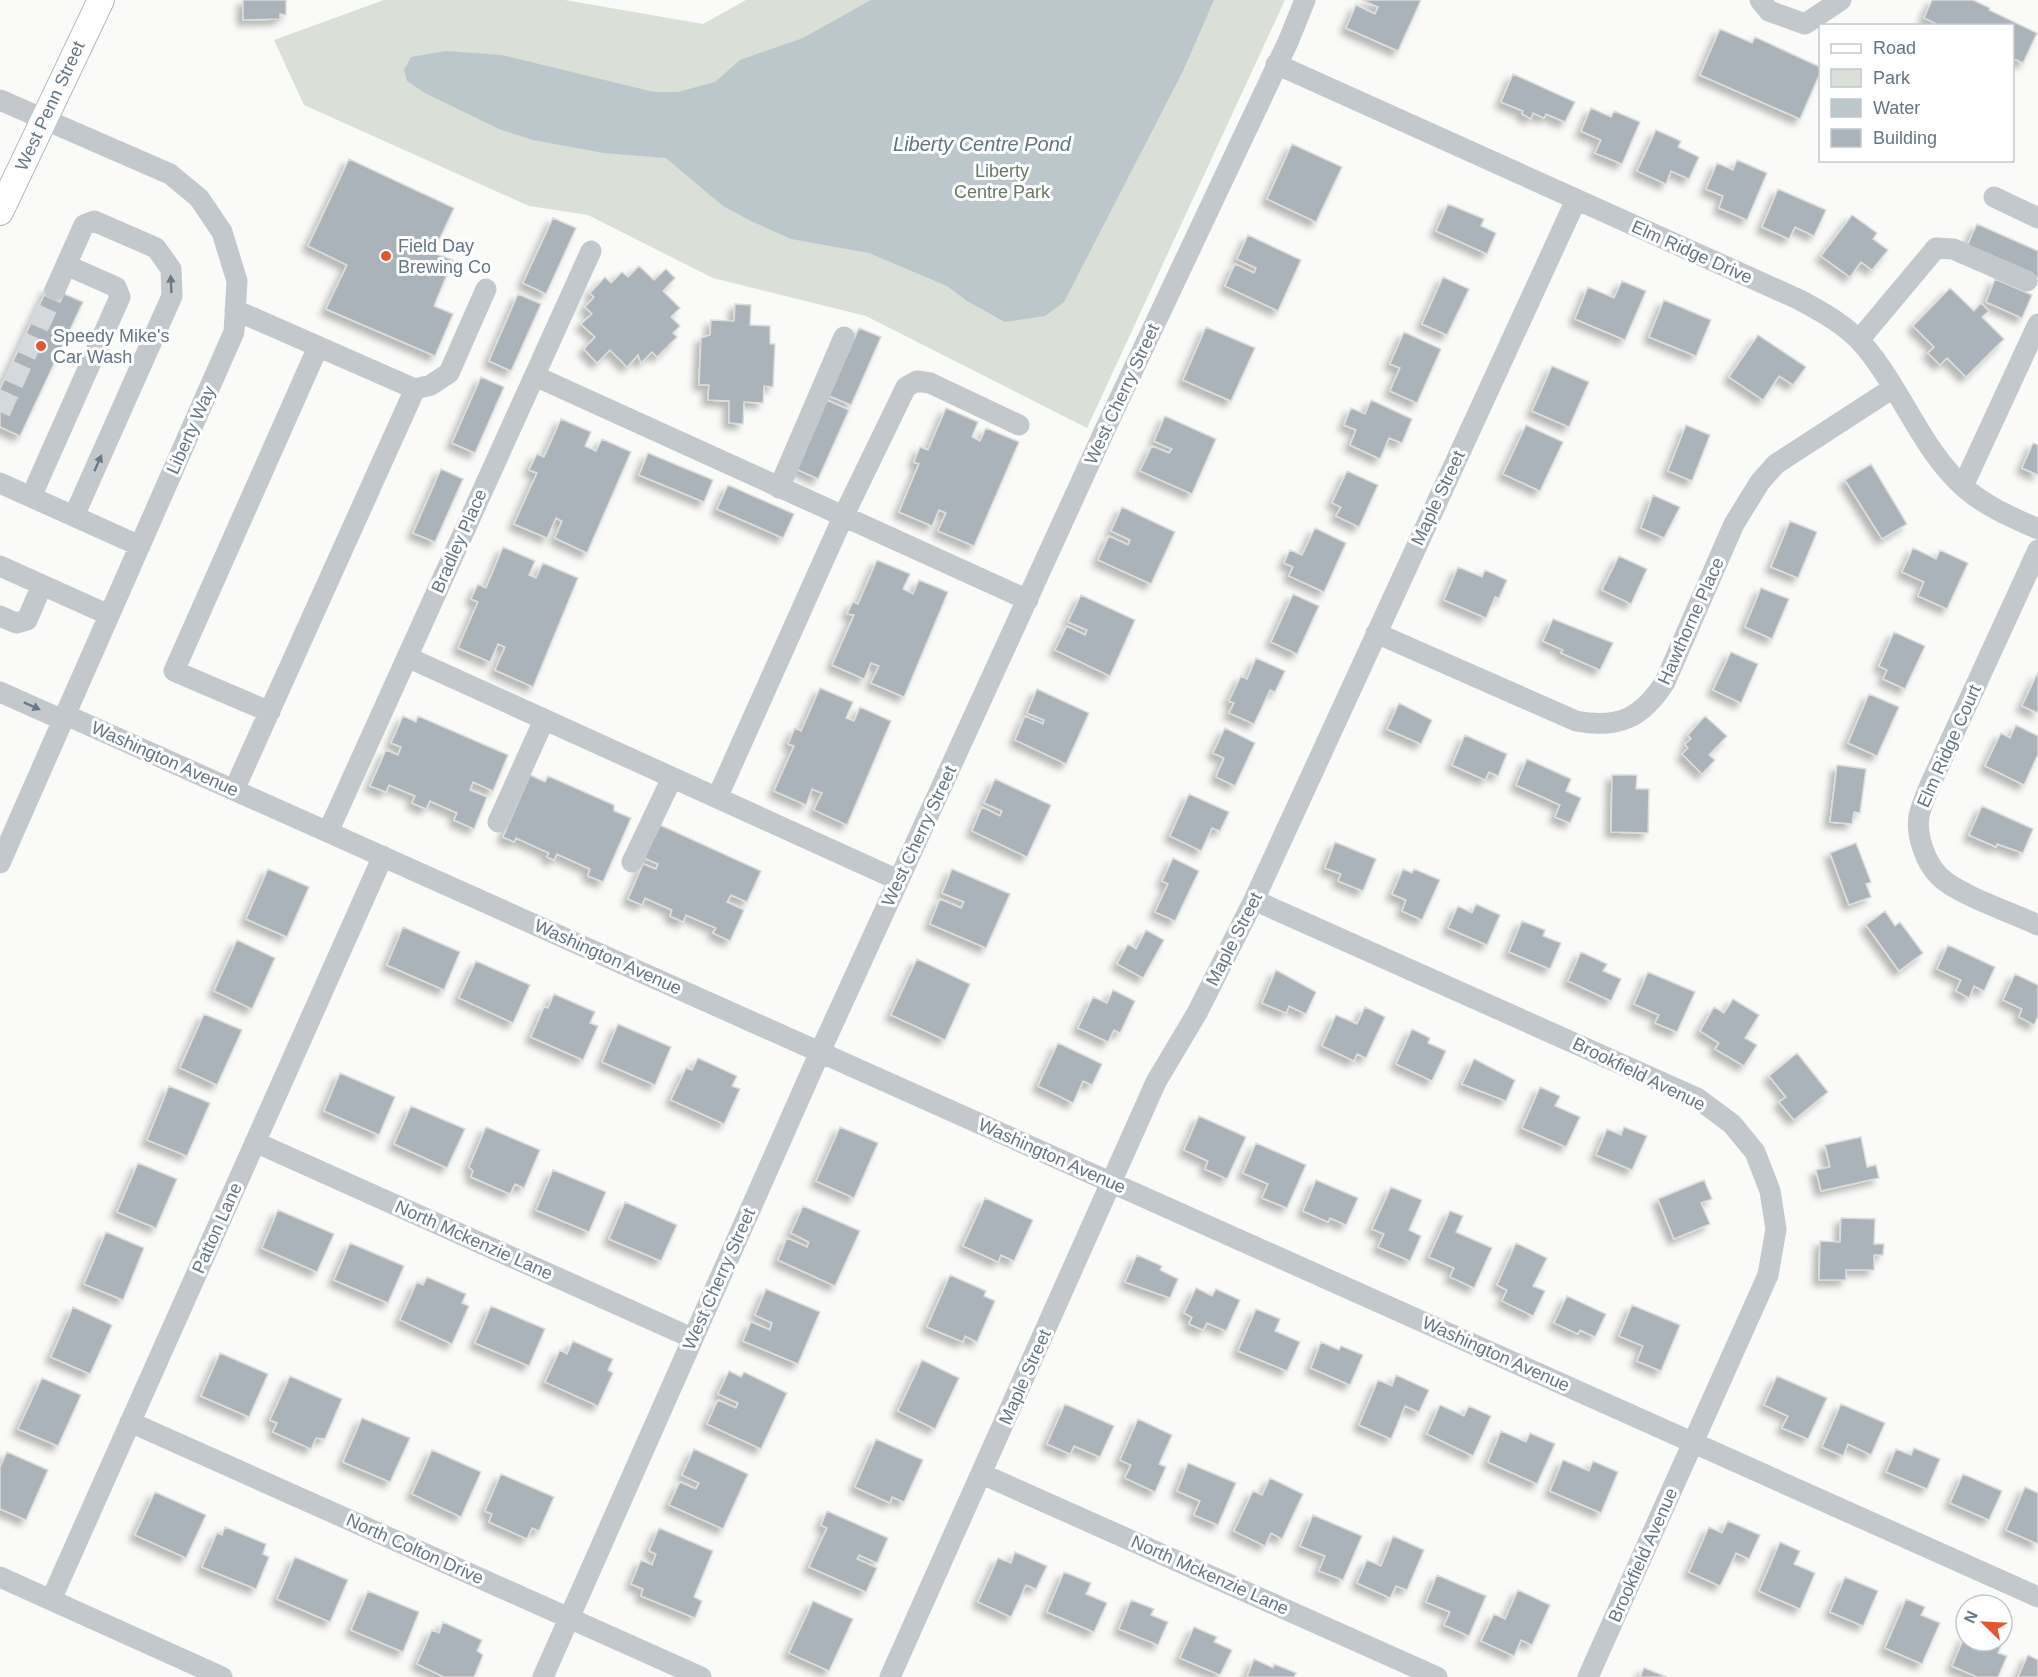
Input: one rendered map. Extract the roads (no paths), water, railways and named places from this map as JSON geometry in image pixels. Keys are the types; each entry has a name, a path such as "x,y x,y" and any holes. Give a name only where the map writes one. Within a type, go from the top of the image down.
{"main road":[{"name":"West Penn Street","path":"0,212 101,0"}],"street":[{"name":"West Cherry Street","path":"543,1677 692,1338 898,880 1305,0"},
{"path":"1760,0 1769,11 1813,28 1840,0"},
{"name":"Elm Ridge Drive","path":"1276,64 1800,300 1828,315 1858,340 1893,388 1926,441 1963,486 1989,506 2038,530"},
{"name":"Liberty Way","path":"0,100 171,174 199,198 222,231 237,281 234,333 0,863"},
{"path":"1994,197 2038,218"},
{"name":"Maple Street","path":"891,1677 1156,1082 1197,1013 1254,900 1576,200"},
{"path":"55,290 84,225 94,221 156,248 171,269 172,296 74,516"},
{"path":"1858,340 1936,248 1953,249 2027,281"},
{"name":"Bradley Place","path":"328,832 591,251"},
{"path":"31,497 120,297 116,287 66,265"},
{"path":"235,310 415,389 431,385 449,373 486,289"},
{"path":"1963,486 2038,324"},
{"path":"779,488 844,337"},
{"path":"270,712 174,671 318,347"},
{"path":"535,376 1028,600"},
{"path":"717,798 843,517 906,387 917,381 930,383 1019,425"},
{"name":"Hawthorne Place","path":"1376,633 1576,721 1597,725 1619,723 1652,703 1665,682 1734,524 1760,482 1776,464 1893,388"},
{"path":"234,790 415,389"},
{"path":"0,483 140,546"},
{"name":"Elm Ridge Court","path":"2038,550 1930,785 1919,815 1919,832 1925,854 1938,876 1953,886 2038,925"},
{"path":"0,566 109,615"},
{"path":"0,616 16,623 27,620 42,585"},
{"path":"407,657 898,880"},
{"name":"Washington Avenue","path":"0,692 234,790 383,856 2038,1597"},
{"path":"498,822 544,720"},
{"path":"632,862 672,778"},
{"name":"Patton Lane","path":"51,1600 383,856"},
{"name":"Brookfield Avenue","path":"1254,900 1697,1098 1732,1124 1755,1152 1770,1191 1776,1228 1768,1275 1588,1677"},
{"name":"North Mckenzie Lane","path":"255,1142 692,1338"},
{"name":"North Colton Drive","path":"130,1422 700,1677"},
{"name":"North Mckenzie Lane","path":"982,1474 1437,1677"},
{"path":"0,1577 222,1677"}],"water":[{"name":"Liberty Centre Pond","path":"871,0 1214,0 1183,71 1064,302 1045,316 1005,322 967,301 947,286 869,253 791,239 723,206 666,158 604,153 533,140 499,129 425,93 407,81 404,70 411,57 446,51 502,55 654,92 678,92 715,82 740,60 803,38"}],"tunnel":[{"path":"0,412 55,290"}],"place":[{"name":"Field Day Brewing Co","path":"386,256"},
{"name":"Speedy Mike's Car Wash","path":"41,346"}],"park label":[{"name":"Liberty Centre Park","path":"1002,181"}]}
